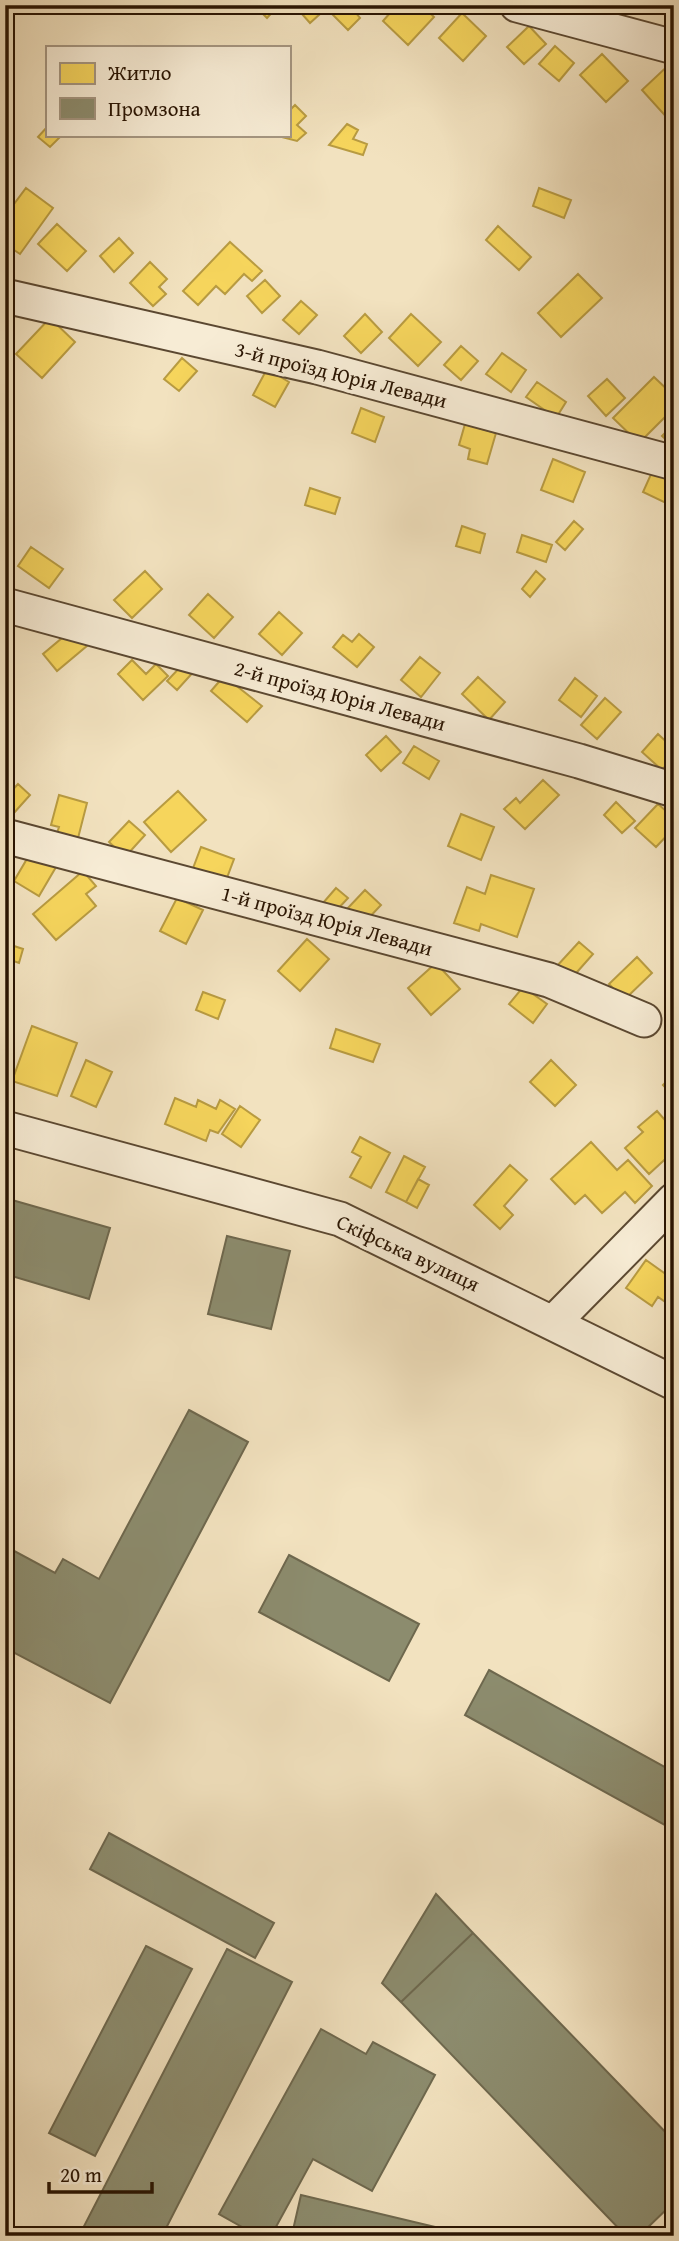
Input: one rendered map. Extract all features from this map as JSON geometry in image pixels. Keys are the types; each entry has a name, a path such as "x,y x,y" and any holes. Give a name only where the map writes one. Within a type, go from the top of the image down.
{"street":[{"path":"517,5 674,47"},
{"name":"3-й проїзд Юрія Левади","path":"5,296 317,367 674,463"},
{"name":"2-й проїзд Юрія Левади","path":"5,605 579,761 674,790"},
{"name":"1-й проїзд Юрія Левади","path":"5,836 549,980 644,1020"},
{"name":"Скіфська вулиця","path":"5,1129 340,1219 674,1384"},
{"path":"553,1323 674,1200"}],"building: Житло":[{"path":"254,5 279,5 267,18"},
{"path":"294,5 330,5 310,23"},
{"path":"336,5 364,5 356,13 360,18 348,30 330,12"},
{"path":"397,5 422,5 434,17 408,45 383,21"},
{"path":"462,13 486,36 463,61 439,38"},
{"path":"529,26 546,44 524,64 507,47"},
{"path":"555,46 574,63 559,81 539,64"},
{"path":"602,54 628,81 606,102 580,75"},
{"path":"674,60 674,116 669,120 642,90"},
{"path":"295,105 306,116 297,125 306,133 297,141 278,136 290,136 290,110"},
{"path":"347,124 358,130 353,139 367,144 363,155 329,145"},
{"path":"46,128 46,136 61,136 50,147 38,137"},
{"path":"26,188 53,208 20,254 5,244 5,211 8,212"},
{"path":"539,188 571,200 564,218 533,206"},
{"path":"57,224 86,251 67,271 38,244"},
{"path":"498,226 531,257 519,270 486,240"},
{"path":"119,238 133,253 114,272 100,256"},
{"path":"230,242 262,271 252,281 244,274 225,294 216,286 198,305 183,291"},
{"path":"150,262 167,279 159,287 166,294 153,306 130,283"},
{"path":"578,274 602,298 561,337 538,313"},
{"path":"265,280 280,296 262,313 247,296"},
{"path":"301,301 317,315 299,334 283,320"},
{"path":"365,314 382,332 361,353 344,336"},
{"path":"411,314 441,342 418,366 389,338"},
{"path":"50,318 75,342 42,378 16,354"},
{"path":"461,346 478,361 461,380 444,365"},
{"path":"502,353 526,370 511,392 486,374"},
{"path":"182,358 197,371 179,391 164,379"},
{"path":"267,369 289,382 275,407 253,395"},
{"path":"654,377 674,396 674,408 639,443 613,418"},
{"path":"607,379 625,398 606,416 588,396"},
{"path":"537,382 566,402 556,418 526,397"},
{"path":"361,408 384,417 375,442 352,433"},
{"path":"465,424 496,433 487,464 468,459 470,449 459,445"},
{"path":"674,424 674,447 662,436"},
{"path":"553,459 585,472 573,502 541,490"},
{"path":"652,472 674,482 674,490 668,504 643,492"},
{"path":"310,488 340,498 335,514 305,505"},
{"path":"574,521 583,529 565,550 556,542"},
{"path":"462,526 485,534 480,553 456,546"},
{"path":"522,535 552,545 546,562 517,552"},
{"path":"31,547 63,569 49,588 18,566"},
{"path":"145,571 162,589 132,618 114,600"},
{"path":"536,571 545,579 530,597 522,589"},
{"path":"208,594 233,617 214,638 189,615"},
{"path":"279,612 302,633 282,655 259,634"},
{"path":"74,628 88,645 57,671 43,654"},
{"path":"359,634 374,647 357,667 333,647 343,635 352,642"},
{"path":"420,657 440,673 421,697 401,680"},
{"path":"132,660 146,674 156,664 168,676 143,700 118,674"},
{"path":"186,661 196,669 177,690 167,681"},
{"path":"224,676 262,706 247,722 211,691"},
{"path":"478,677 505,702 489,720 462,694"},
{"path":"575,678 597,696 581,717 559,700"},
{"path":"605,698 621,712 597,739 581,725"},
{"path":"658,734 674,749 674,756 662,770 642,752"},
{"path":"386,736 401,752 381,771 366,755"},
{"path":"414,746 439,761 429,779 403,763"},
{"path":"543,780 559,795 525,829 504,809 516,798 520,803"},
{"path":"18,784 30,795 13,814 5,807 5,798"},
{"path":"178,791 206,820 171,852 144,822"},
{"path":"59,795 87,803 77,842 56,836 59,827 51,825"},
{"path":"616,802 635,821 622,833 604,815"},
{"path":"658,804 674,818 674,828 656,847 635,828"},
{"path":"461,814 494,827 481,860 448,846"},
{"path":"129,821 145,835 125,857 109,842"},
{"path":"201,847 234,859 225,883 192,871"},
{"path":"31,852 56,867 39,896 14,881"},
{"path":"83,871 96,886 86,894 96,906 56,940 33,914"},
{"path":"491,875 534,889 517,937 481,924 479,931 454,923 467,887 485,894"},
{"path":"336,888 348,898 334,913 323,903"},
{"path":"365,890 381,905 363,924 347,909"},
{"path":"177,898 203,910 186,944 160,931"},
{"path":"307,939 329,959 300,991 278,971"},
{"path":"579,942 593,954 570,980 556,967"},
{"path":"5,943 23,949 19,963 5,958"},
{"path":"637,957 652,973 624,1000 609,984"},
{"path":"436,963 460,989 431,1015 408,988"},
{"path":"523,987 547,1004 533,1023 509,1004"},
{"path":"203,992 225,1000 218,1019 196,1010"},
{"path":"32,1026 77,1043 57,1096 12,1081"},
{"path":"336,1029 380,1044 373,1062 330,1048"},
{"path":"86,1060 112,1072 96,1107 71,1096"},
{"path":"551,1060 576,1085 555,1106 530,1082"},
{"path":"674,1074 674,1097 663,1085"},
{"path":"175,1098 196,1107 198,1100 216,1109 220,1100 235,1109 218,1133 210,1130 206,1141 165,1124"},
{"path":"240,1106 260,1120 241,1147 222,1134"},
{"path":"657,1111 671,1127 674,1125 674,1151 649,1174 625,1148 643,1132 638,1127"},
{"path":"360,1137 390,1153 371,1188 350,1177 361,1157 352,1152"},
{"path":"591,1142 617,1170 628,1160 652,1186 635,1203 625,1192 602,1213 585,1195 575,1204 551,1179"},
{"path":"404,1156 425,1167 406,1202 386,1192"},
{"path":"510,1165 527,1180 504,1206 513,1215 500,1229 474,1205"},
{"path":"418,1179 429,1185 417,1208 406,1202"},
{"path":"646,1260 674,1280 674,1308 658,1297 652,1306 626,1288"}],"building: Промзона":[{"path":"5,1198 110,1228 89,1299 5,1274"},
{"path":"227,1236 290,1251 271,1329 208,1314"},
{"path":"189,1410 248,1442 110,1703 5,1648 5,1546 55,1573 63,1559 99,1579"},
{"path":"289,1555 419,1624 389,1681 259,1612"},
{"path":"489,1670 674,1772 674,1830 465,1715"},
{"path":"109,1833 274,1923 255,1958 90,1869"},
{"path":"436,1894 473,1933 401,2002 382,1983"},
{"path":"473,1933 674,2141 674,2202 639,2236 626,2236 401,2002"},
{"path":"146,1946 192,1969 95,2156 49,2133"},
{"path":"227,1949 292,1982 162,2236 89,2236 81,2232"},
{"path":"321,2029 366,2054 373,2042 435,2075 372,2191 313,2159 271,2236 258,2236 219,2214"},
{"path":"301,2195 452,2231 451,2236 317,2236 293,2230"}]}
